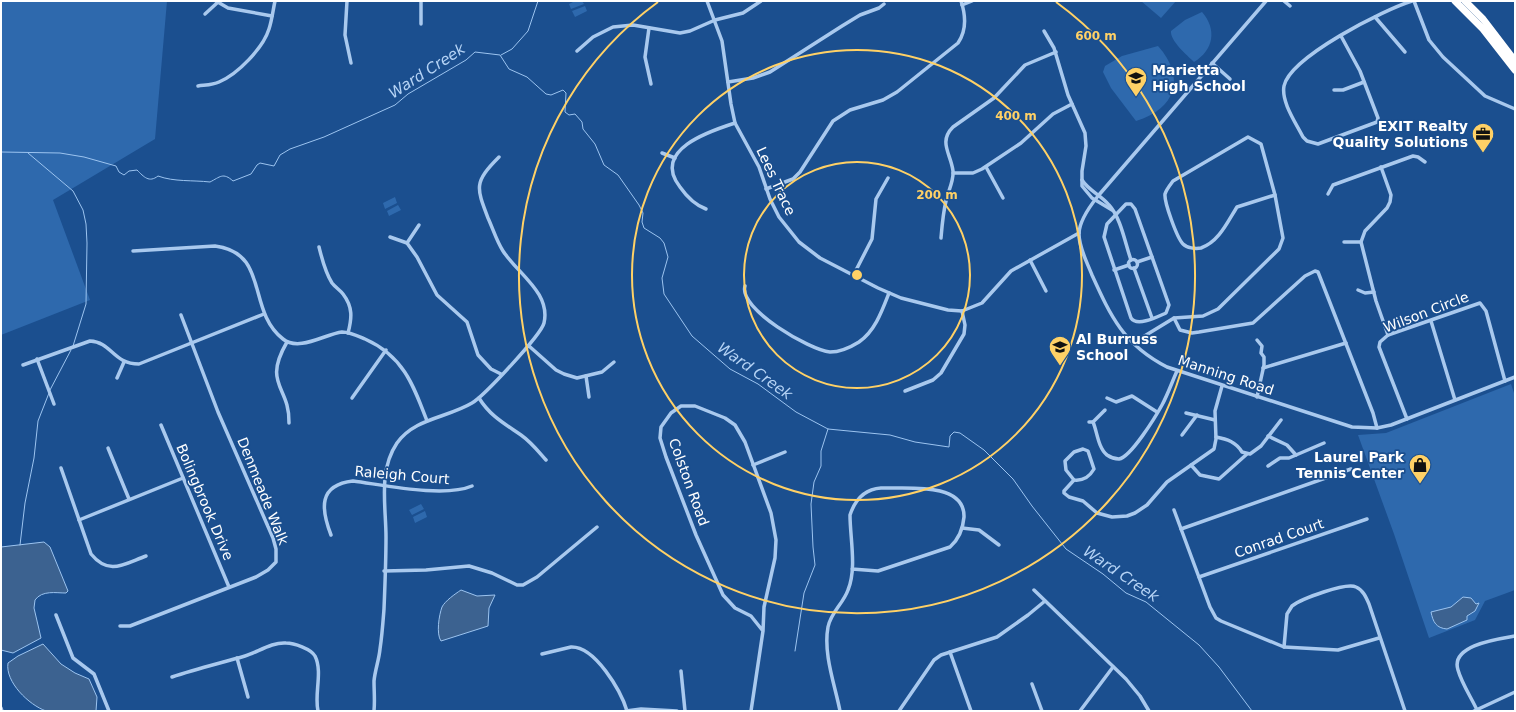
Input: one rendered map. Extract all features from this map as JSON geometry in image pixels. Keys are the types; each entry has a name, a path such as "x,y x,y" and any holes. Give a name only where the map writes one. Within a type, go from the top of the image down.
{"highway":[{"path":"1455,1 1483,29 1515,70"},
{"path":"1465,1 1483,20 1515,61"}],"street":[{"path":"198,86 220,82 249,59 264,41 269,29 275,1"},
{"path":"347,1 345,35 350,63"},
{"path":"421,1 421,24"},
{"name":"Lees Trace","path":"707,1 724,48 735,123 759,167 775,210 794,236 817,255 853,276 889,293 948,310 962,311"},
{"path":"576,51 593,37 613,27 633,25 680,32 690,32 715,20 743,13 761,1"},
{"path":"766,189 793,179 800,172 833,121 850,110 883,100 897,92 958,43 965,26 962,3 972,1"},
{"path":"905,391 934,380 941,373 964,334 965,325 962,311 982,302 1007,275 1030,260 1079,233 1085,216 1096,198 1266,1"},
{"path":"1284,1 1290,6"},
{"path":"1341,36 1364,82 1378,118 1376,122 1318,144 1307,141 1303,137 1288,106 1284,86 1287,79 1307,58 1341,36 1390,8 1413,1 1429,40 1443,57 1485,96 1515,110"},
{"path":"205,14 216,2 228,8 272,16"},
{"path":"728,82 753,78 782,66 860,15 879,8 884,4"},
{"path":"1375,17 1405,52"},
{"path":"649,28 646,57 651,84"},
{"path":"1044,31 1056,52 1072,104 1083,128 1086,142 1082,180 1096,198 1108,204 1115,214 1131,260 1129,265 1114,270"},
{"path":"941,238 946,201 953,173 945,146 946,138 951,129 994,98 1025,65 1056,52"},
{"path":"1212,63 1230,79"},
{"path":"1334,90 1343,90 1364,82"},
{"path":"953,173 973,173 986,167 1021,143 1054,114 1072,104"},
{"path":"706,209 695,203 676,182 673,172 675,158 685,146 694,139 735,123"},
{"path":"1133,343 1174,318 1203,316 1218,309 1279,249 1283,238 1275,195 1262,144 1254,139 1248,138 1173,181 1165,194 1178,236 1182,243 1194,248 1208,244 1215,238 1225,228 1237,207 1275,195"},
{"path":"662,153 675,158"},
{"path":"1328,194 1333,185 1413,156 1418,157 1425,162"},
{"path":"374,711 374,681 383,630 386,537 383,485 396,444 412,429 427,421 462,408 479,398 529,346 542,327 545,311 543,300 503,252 480,198 481,180 486,170 498,157"},
{"path":"986,167 1003,198"},
{"path":"1381,167 1391,195 1390,202 1387,208 1365,231 1361,242 1374,292 1388,335"},
{"path":"853,276 872,239 876,199 888,178"},
{"path":"1126,204 1131,204 1134,207 1169,306 1166,313 1138,322 1132,320 1105,244 1104,235 1107,225 1115,214 1126,204"},
{"path":"407,243 419,225"},
{"name":"Manning Road","path":"1079,233 1082,250 1108,309 1121,331 1154,360 1177,371 1222,386 1347,426 1377,428 1407,419 1515,377"},
{"path":"390,237 407,243 420,262 437,295 467,322 478,355 492,369 502,374"},
{"path":"1344,242 1361,242"},
{"path":"133,251 214,246 227,248 238,253 247,262 254,278 264,314 273,330 287,342 305,343 335,334 348,333 386,350 408,376 427,421"},
{"path":"319,247 323,264 332,283 343,294 351,310 352,318 348,333"},
{"path":"1131,260 1137,262 1152,257"},
{"path":"1030,260 1046,291"},
{"path":"1134,268 1137,262"},
{"path":"1129,265 1130,267 1134,268 1152,318"},
{"path":"1174,318 1180,330 1192,333 1253,323 1305,276 1315,271 1318,272 1324,284 1373,413 1377,428"},
{"path":"745,286 745,297 765,318 810,345 819,349 835,352 858,343 864,337 878,319 889,293"},
{"path":"1358,290 1365,293 1374,292"},
{"name":"Wilson Circle","path":"1407,419 1379,346 1380,342 1388,335 1480,303 1486,311 1505,381"},
{"path":"23,365 90,341 97,341 104,345 124,362 139,364 192,341 264,314"},
{"name":"Denmeade Walk","path":"120,626 130,626 229,587 256,578 268,570 276,562 276,549 218,412 181,315"},
{"path":"1431,321 1455,400"},
{"path":"1257,340 1262,346 1261,353 1264,357 1257,397"},
{"path":"287,342 279,356 276,376 289,413 289,423"},
{"path":"1263,368 1346,343"},
{"path":"529,346 560,373 577,378 602,372 614,362"},
{"path":"352,398 386,350"},
{"path":"37,360 54,404"},
{"path":"117,378 124,362"},
{"path":"1105,410 1091,422 1098,432 1100,443 1106,454 1119,459 1124,456 1140,437 1157,412 1177,371"},
{"path":"586,376 589,397"},
{"path":"1074,480 1066,470 1065,461 1074,452 1083,449 1088,452 1094,469 1089,476 1081,480 1074,480 1064,491 1066,495 1083,501 1097,513 1119,517 1135,513 1147,505 1167,482 1214,449 1216,437 1216,407 1222,386"},
{"path":"1107,398 1116,402 1132,396 1157,412"},
{"path":"479,398 495,418 527,440 546,460"},
{"name":"Colston Road","path":"751,711 763,631 764,607 776,558 776,540 767,498 745,442 734,425 710,411 695,406 681,406 671,413 664,422 660,438 666,458 711,569 729,604 751,616 763,631"},
{"path":"1186,414 1215,420"},
{"path":"1182,435 1197,416"},
{"path":"1191,465 1200,475 1219,479 1247,454 1257,450 1281,420"},
{"name":"Bolingbrook Drive","path":"161,425 229,587"},
{"path":"1268,436 1287,445 1296,455"},
{"path":"1216,437 1227,439 1239,446 1242,452 1247,454"},
{"path":"1268,466 1280,458 1296,455 1324,443"},
{"path":"108,448 129,499"},
{"path":"753,465 785,452"},
{"path":"61,468 91,554 102,566 118,566 146,556"},
{"path":"1181,529 1351,469"},
{"path":"79,520 183,478"},
{"name":"Raleigh Court","path":"331,535 323,513 324,503 327,495 343,482 445,491 463,490 472,486"},
{"path":"840,711 829,660 828,628 832,616 848,592 852,569 850,514 857,500 874,488 940,490 951,494 959,501 964,512 962,528 955,542 950,547 878,571 852,569"},
{"path":"1174,510 1216,618 1226,624 1284,647 1338,650 1379,638"},
{"name":"Conrad Court","path":"1199,577 1367,519"},
{"path":"384,571 426,570 470,566 492,573 517,585 523,585 537,577 597,528"},
{"path":"962,528 978,530 999,545"},
{"path":"1284,647 1287,614 1292,606 1346,585 1357,587 1363,593 1405,711"},
{"path":"1034,590 1126,679 1150,711"},
{"path":"899,711 930,664 941,655 997,637 1028,615 1044,601"},
{"path":"56,616 73,658 94,674 109,711"},
{"path":"1515,636 1472,647 1460,655 1457,661 1458,671 1476,710 1515,692"},
{"path":"172,677 236,658 279,643 287,642 309,650 315,656 318,665 318,711"},
{"path":"542,654 576,647 593,656 614,683 623,698 626,711 641,709 677,711"},
{"path":"950,652 971,711"},
{"path":"236,658 248,697"},
{"path":"1080,711 1113,667"},
{"path":"681,671 685,711"},
{"path":"1032,684 1042,711"}],"shaded area":[{"path":"1,1 167,1 155,139 53,200 90,300 1,335"},
{"path":"575,1 582,1 584,4 571,9 569,4"},
{"path":"1141,1 1176,1 1161,18"},
{"path":"585,6 587,11 575,17 572,11"},
{"path":"1202,12 1210,25 1211,39 1206,52 1194,62 1183,52 1173,39 1171,31 1185,20"},
{"path":"1158,46 1167,58 1172,69 1174,80 1172,91 1168,100 1160,109 1150,116 1136,121 1111,88 1103,72 1105,66 1122,56"},
{"path":"395,197 397,203 385,209 383,203"},
{"path":"398,205 401,210 389,216 387,211"},
{"path":"1511,384 1515,396 1515,590 1485,601 1475,620 1429,638 1394,534 1358,435 1386,433"},
{"path":"421,504 424,509 412,515 409,510"},
{"path":"425,511 427,517 415,523 413,517"},
{"path":"44,542 50,547 68,591 66,593 45,593 35,600 34,608 41,638 13,653 1,650 1,547"},
{"path":"461,590 477,596 495,595 489,608 488,626 441,641 439,638 438,629 442,607 448,600"},
{"path":"1463,597 1471,598 1476,604 1479,603 1475,611 1467,616 1467,620 1447,629 1438,626 1434,622 1431,612 1451,607"},
{"path":"43,644 61,664 75,673 89,679 97,697 96,711 46,711 32,704 14,685 10,678 8,663 18,656"}],"waterway":[{"path":"501,55 512,49 528,31 538,1"},
{"name":"Ward Creek","path":"1,152 60,153 84,157 116,166 119,172 124,175 129,171 137,170 144,177 149,179 158,176 177,180 210,182 224,176 233,181 251,174 260,163 274,166 280,155 290,149 324,137 395,105 408,94 466,60 475,52 500,55 509,69 527,77 546,94 551,95 563,90 566,93 565,112 569,115 575,114 582,122 583,129 595,144 604,165 618,175 639,205 643,213 642,222 644,228 660,238 664,243 668,257 662,278 664,294 692,336 730,369 758,384 796,412 828,429 890,435 915,442 949,447 950,436 954,432 960,433 984,450 1013,479 1066,549 1103,574 1126,593 1146,602 1199,645 1219,667 1252,711"},
{"path":"28,153 73,191 83,210 86,224 87,243 86,304 73,346"},
{"path":"50,390 71,350"},
{"path":"20,545 25,503 34,458 38,421 49,393"},
{"path":"795,651 804,593 815,565 811,504 814,482 821,466 821,451 828,429"}],"place":[{"name":"Marietta High School","path":"1136,98"},
{"name":"EXIT Realty Quality Solutions","path":"1483,154"},
{"name":"Al Burruss School","path":"1060,366"},
{"name":"Laurel Park Tennis Center","path":"1420,484"}]}
